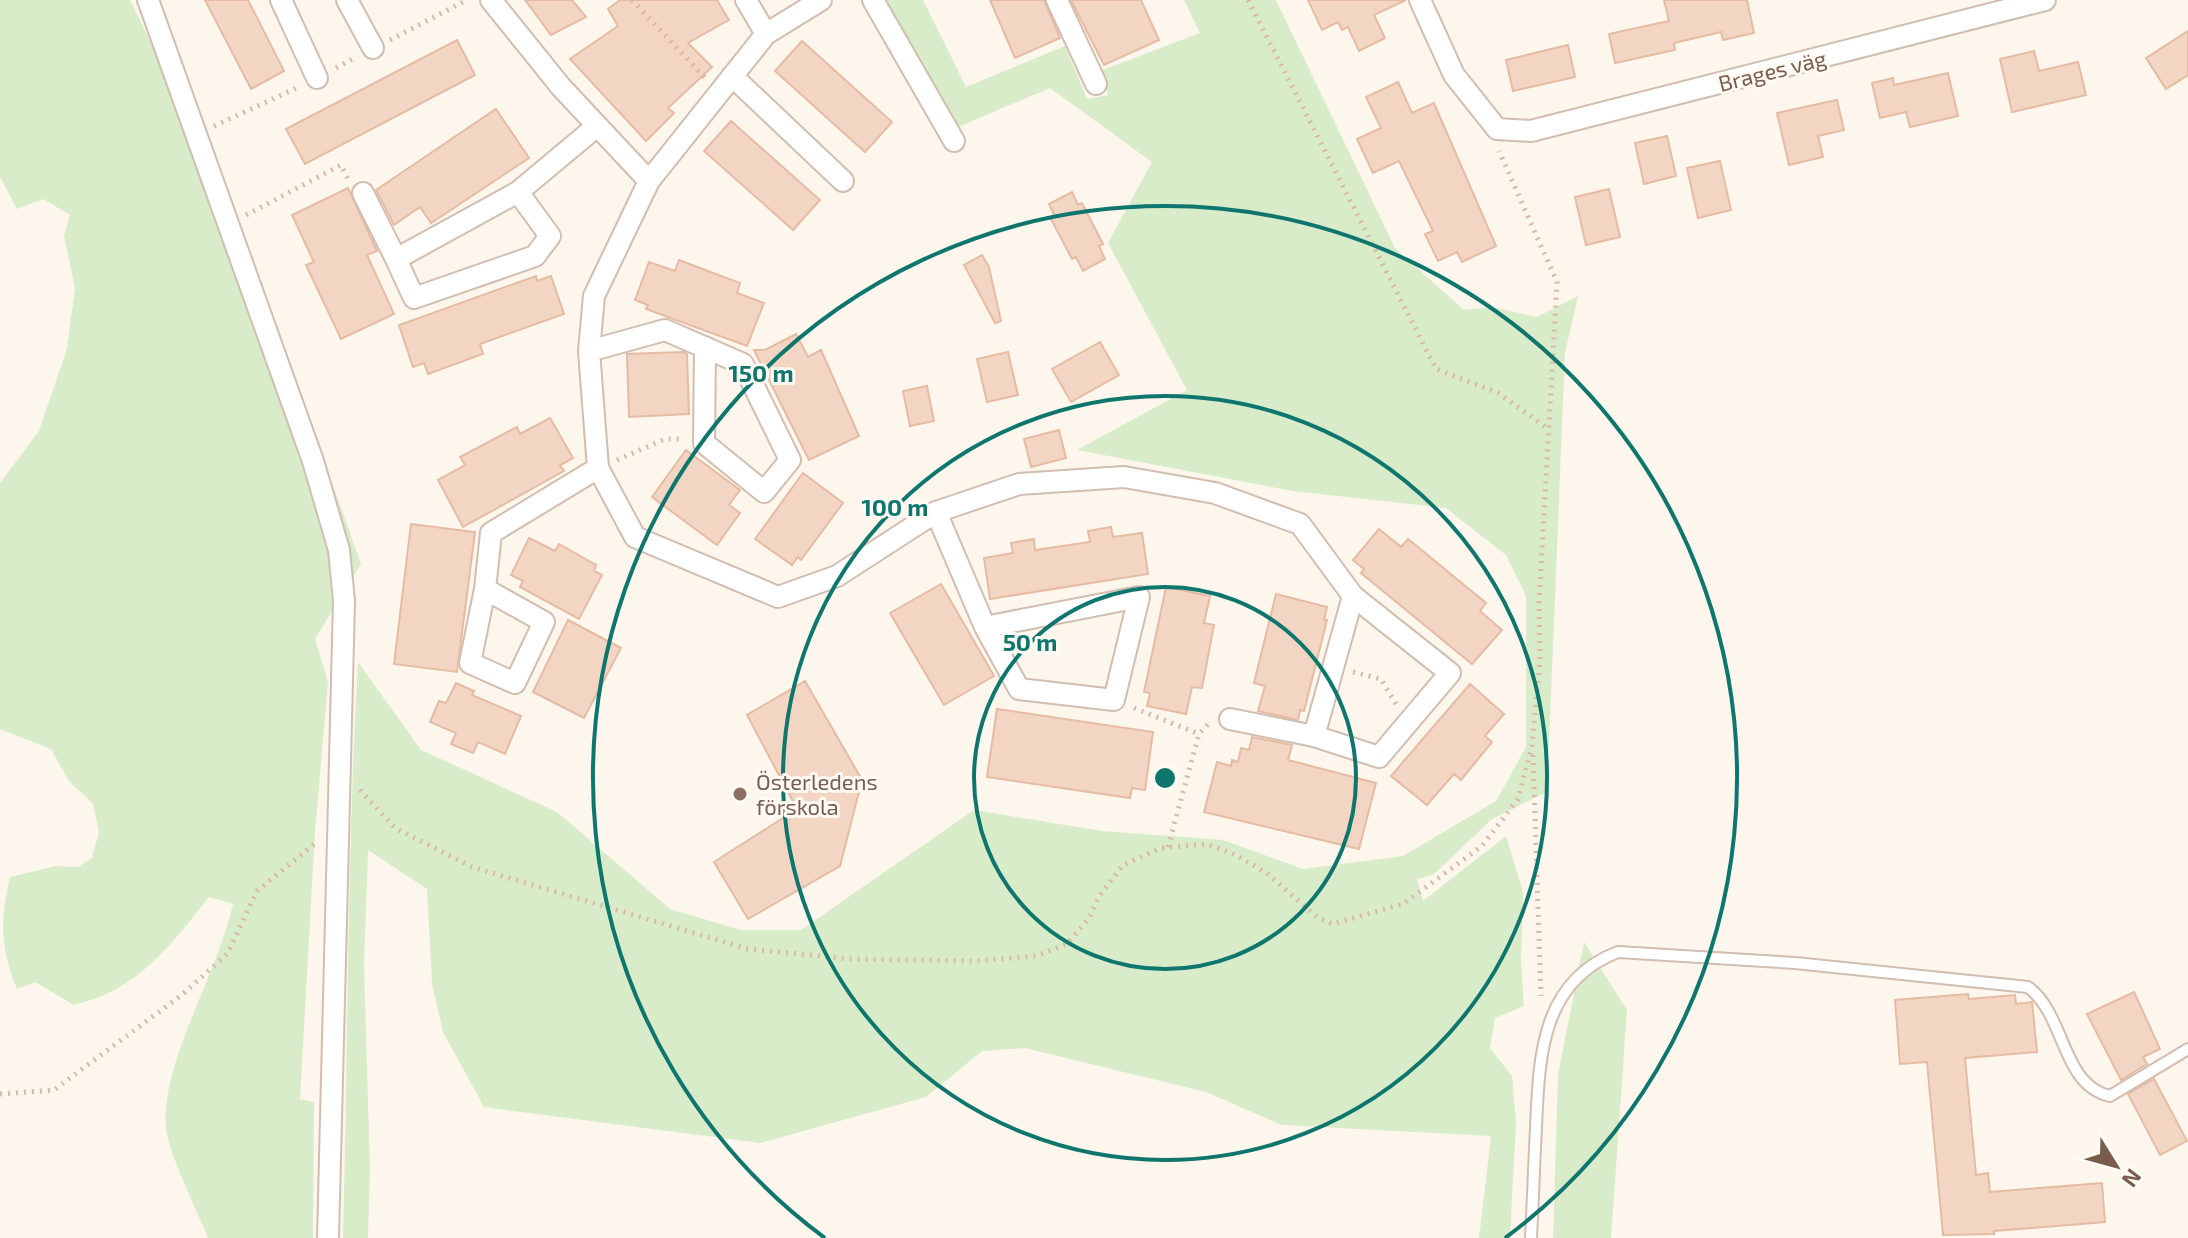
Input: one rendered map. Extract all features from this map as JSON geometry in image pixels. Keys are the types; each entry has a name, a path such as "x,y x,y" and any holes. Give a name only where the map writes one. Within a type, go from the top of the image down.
{"street":[{"path":"148,0 313,461 339,550 344,601 328,1238"},
{"path":"281,0 317,78"},
{"path":"347,0 373,48"},
{"path":"491,0 597,126 649,181"},
{"path":"746,0 766,34"},
{"path":"821,0 766,34 649,181 594,296 589,351 598,468 635,537 778,597 837,576 936,512 1019,484 1124,477 1215,493 1300,524 1353,596 1450,673 1379,757 1314,736 1230,719"},
{"path":"873,0 954,141"},
{"path":"1057,0 1096,84"},
{"path":"1420,0 1454,75 1497,129"},
{"name":"Brages väg","path":"1497,129 1531,131 2045,0"},
{"path":"732,76 843,181"},
{"path":"396,259 518,192 597,126"},
{"path":"363,193 414,298 535,256 550,236 518,192"},
{"path":"589,351 665,330 705,347 743,364 790,460 764,492 704,443 705,347"},
{"path":"485,589 544,622 515,683 470,663 485,589 491,533 598,468"},
{"path":"936,512 985,627 1019,689 1114,700 1139,597 985,627"},
{"path":"1314,736 1353,596"}],"lane":[{"path":"1531,1238 1542,1041 1560,1003 1580,974 1608,956 1637,952 2028,987 2037,993 2067,1045 2080,1081 2096,1093 2110,1096 2188,1049"}],"path":[{"path":"632,0 719,93"},
{"path":"1248,0 1436,369 1498,393 1548,429"},
{"path":"1497,129 1500,155 1516,184 1557,282 1539,603 1540,661 1532,746 1542,1041"},
{"path":"229,223 341,165 351,185 363,193"},
{"path":"598,468 665,439 704,438"},
{"path":"1334,668 1381,679 1398,707 1411,718"},
{"path":"1114,700 1199,734"},
{"path":"1168,847 1199,734 1211,721 1230,719"},
{"path":"340,769 395,828 472,867 748,949 787,955 975,961 1036,956 1067,944 1089,918 1100,895 1123,865 1168,847 1207,844 1236,855 1268,874 1317,917 1332,924 1403,904 1482,846 1518,799 1532,746"},
{"path":"0,1094 54,1090 183,994 228,953 257,891 339,827"}],"green space":[{"path":"0,0 130,0 240,224 361,564 315,639 328,682 315,832 300,1099 314,1102 313,1238 208,1238 168,1139 167,1103 172,1076 226,931 233,904 209,897 166,949 135,977 117,989 74,1005 35,982 17,989 7,960 3,921 10,877 56,866 78,867 92,858 99,832 93,804 69,781 51,749 0,729 0,483 39,431 67,349 75,288 64,236 70,215 43,199 17,209 0,177"},
{"path":"886,0 923,0 966,87 1065,46 1087,99 1108,95 1100,71 1200,33 1184,0 1276,0 1395,248 1464,310 1492,307 1537,317 1578,296 1565,353 1547,792 1492,819 1433,875 1417,879 1423,901 1506,836 1523,892 1521,961 1524,1006 1495,1018 1490,1048 1512,1076 1516,1123 1510,1238 1479,1238 1491,1136 1282,1125 1206,1092 1025,1048 982,1051 926,1097 760,1143 484,1107 443,1032 432,984 427,889 368,850 364,966 370,1169 368,1238 343,1238 358,662 421,750 557,812 670,909 741,930 801,930 974,810 1102,831 1223,840 1303,869 1403,856 1496,801 1526,747 1526,596 1506,555 1446,508 1293,491 1077,450 1187,390 1108,243 1152,162 1050,88 958,127"},
{"path":"1584,942 1627,1010 1611,1238 1553,1238 1558,1075"}],"building":[{"path":"205,0 248,0 284,71 251,89"},
{"path":"525,0 572,0 586,17 551,35"},
{"path":"620,0 717,0 729,20 688,43 712,67 668,108 674,113 646,141 570,59 618,26 608,9"},
{"path":"990,0 1044,0 1060,38 1015,58"},
{"path":"1071,0 1141,0 1159,40 1104,65"},
{"path":"1308,0 1406,0 1374,15 1385,38 1359,51 1348,27 1342,30 1338,22 1322,30"},
{"path":"1664,0 1747,0 1754,33 1723,40 1721,32 1674,43 1675,50 1615,63 1609,34 1669,21"},
{"path":"2188,31 2188,75 2166,89 2146,58"},
{"path":"457,40 475,75 305,164 286,129"},
{"path":"802,41 892,122 865,152 775,71"},
{"path":"1568,45 1575,77 1513,91 1506,60"},
{"path":"2034,51 2039,71 2078,62 2086,95 2012,112 2000,59"},
{"path":"1948,73 1958,116 1910,127 1906,112 1880,118 1872,83 1893,78 1894,85"},
{"path":"1398,82 1412,113 1434,103 1496,246 1462,262 1457,252 1438,261 1425,234 1433,231 1399,161 1373,173 1357,139 1381,128 1366,97"},
{"path":"1837,100 1844,130 1818,136 1823,157 1789,165 1777,113"},
{"path":"496,109 529,158 431,223 420,207 394,225 376,190"},
{"path":"731,121 820,200 793,230 704,151"},
{"path":"1667,136 1676,176 1644,184 1635,143"},
{"path":"1720,161 1731,210 1698,218 1687,168"},
{"path":"348,188 377,251 367,255 394,314 341,339 306,265 314,262 292,215"},
{"path":"1609,189 1620,237 1586,245 1575,197"},
{"path":"1072,192 1078,205 1082,203 1103,244 1099,246 1105,259 1083,271 1076,257 1072,259 1051,219 1055,217 1049,204"},
{"path":"982,255 989,267 1001,321 995,323 964,265"},
{"path":"679,260 740,283 737,293 764,303 747,346 646,309 648,305 635,300 649,262 675,271"},
{"path":"536,276 537,281 551,276 564,314 480,344 483,354 428,374 424,363 413,367 399,325"},
{"path":"796,334 808,357 821,350 859,436 809,460 754,350 765,350"},
{"path":"1100,342 1119,375 1071,402 1052,369"},
{"path":"1008,352 1018,395 987,402 977,359"},
{"path":"627,354 687,354 689,414 629,417"},
{"path":"927,386 934,421 910,426 903,391"},
{"path":"550,418 573,458 560,465 564,471 463,527 438,480 465,465 460,457 517,427 520,434"},
{"path":"1059,430 1066,458 1031,467 1024,439"},
{"path":"686,450 740,490 729,505 740,513 717,545 652,497"},
{"path":"803,473 843,503 801,560 798,557 792,565 755,539"},
{"path":"411,524 475,532 457,672 394,664"},
{"path":"1111,527 1113,537 1142,533 1148,574 990,599 984,558 1013,553 1011,543 1034,539 1035,550 1090,542 1088,531"},
{"path":"1379,529 1401,547 1408,539 1486,603 1480,611 1502,630 1472,664 1361,573 1364,569 1353,560"},
{"path":"529,538 555,551 559,544 596,565 594,571 602,575 579,619 520,587 523,581 511,575"},
{"path":"941,584 994,676 944,705 890,613"},
{"path":"1166,587 1210,596 1204,623 1214,625 1202,688 1192,687 1186,714 1147,706 1150,693 1144,692"},
{"path":"1276,594 1327,607 1324,620 1327,620 1304,711 1300,710 1298,720 1258,711 1265,686 1254,683"},
{"path":"568,620 621,648 584,718 533,692"},
{"path":"805,681 862,780 840,866 748,919 714,862 797,809 747,715"},
{"path":"456,683 474,691 472,695 521,716 505,754 478,742 473,753 451,744 456,733 430,722 439,701 446,703"},
{"path":"1470,684 1504,714 1485,736 1492,742 1461,780 1454,774 1427,805 1391,776"},
{"path":"997,709 1153,732 1145,790 1132,788 1130,798 987,777"},
{"path":"1252,737 1292,745 1288,760 1376,783 1359,849 1204,812 1217,762 1231,766 1232,760 1238,762 1241,748 1249,750"},
{"path":"2134,992 2160,1049 2143,1057 2147,1064 2121,1080 2087,1014"},
{"path":"1968,994 1969,999 2015,995 2016,1004 2032,1002 2037,1052 1965,1058 1976,1175 1988,1173 1990,1192 2102,1183 2105,1222 1994,1231 1994,1234 1943,1235 1927,1062 1900,1064 1895,1000"},
{"path":"2154,1079 2187,1141 2160,1155 2128,1094"}],"place":[{"name":"Österledens förskola","path":"740,794"}]}
